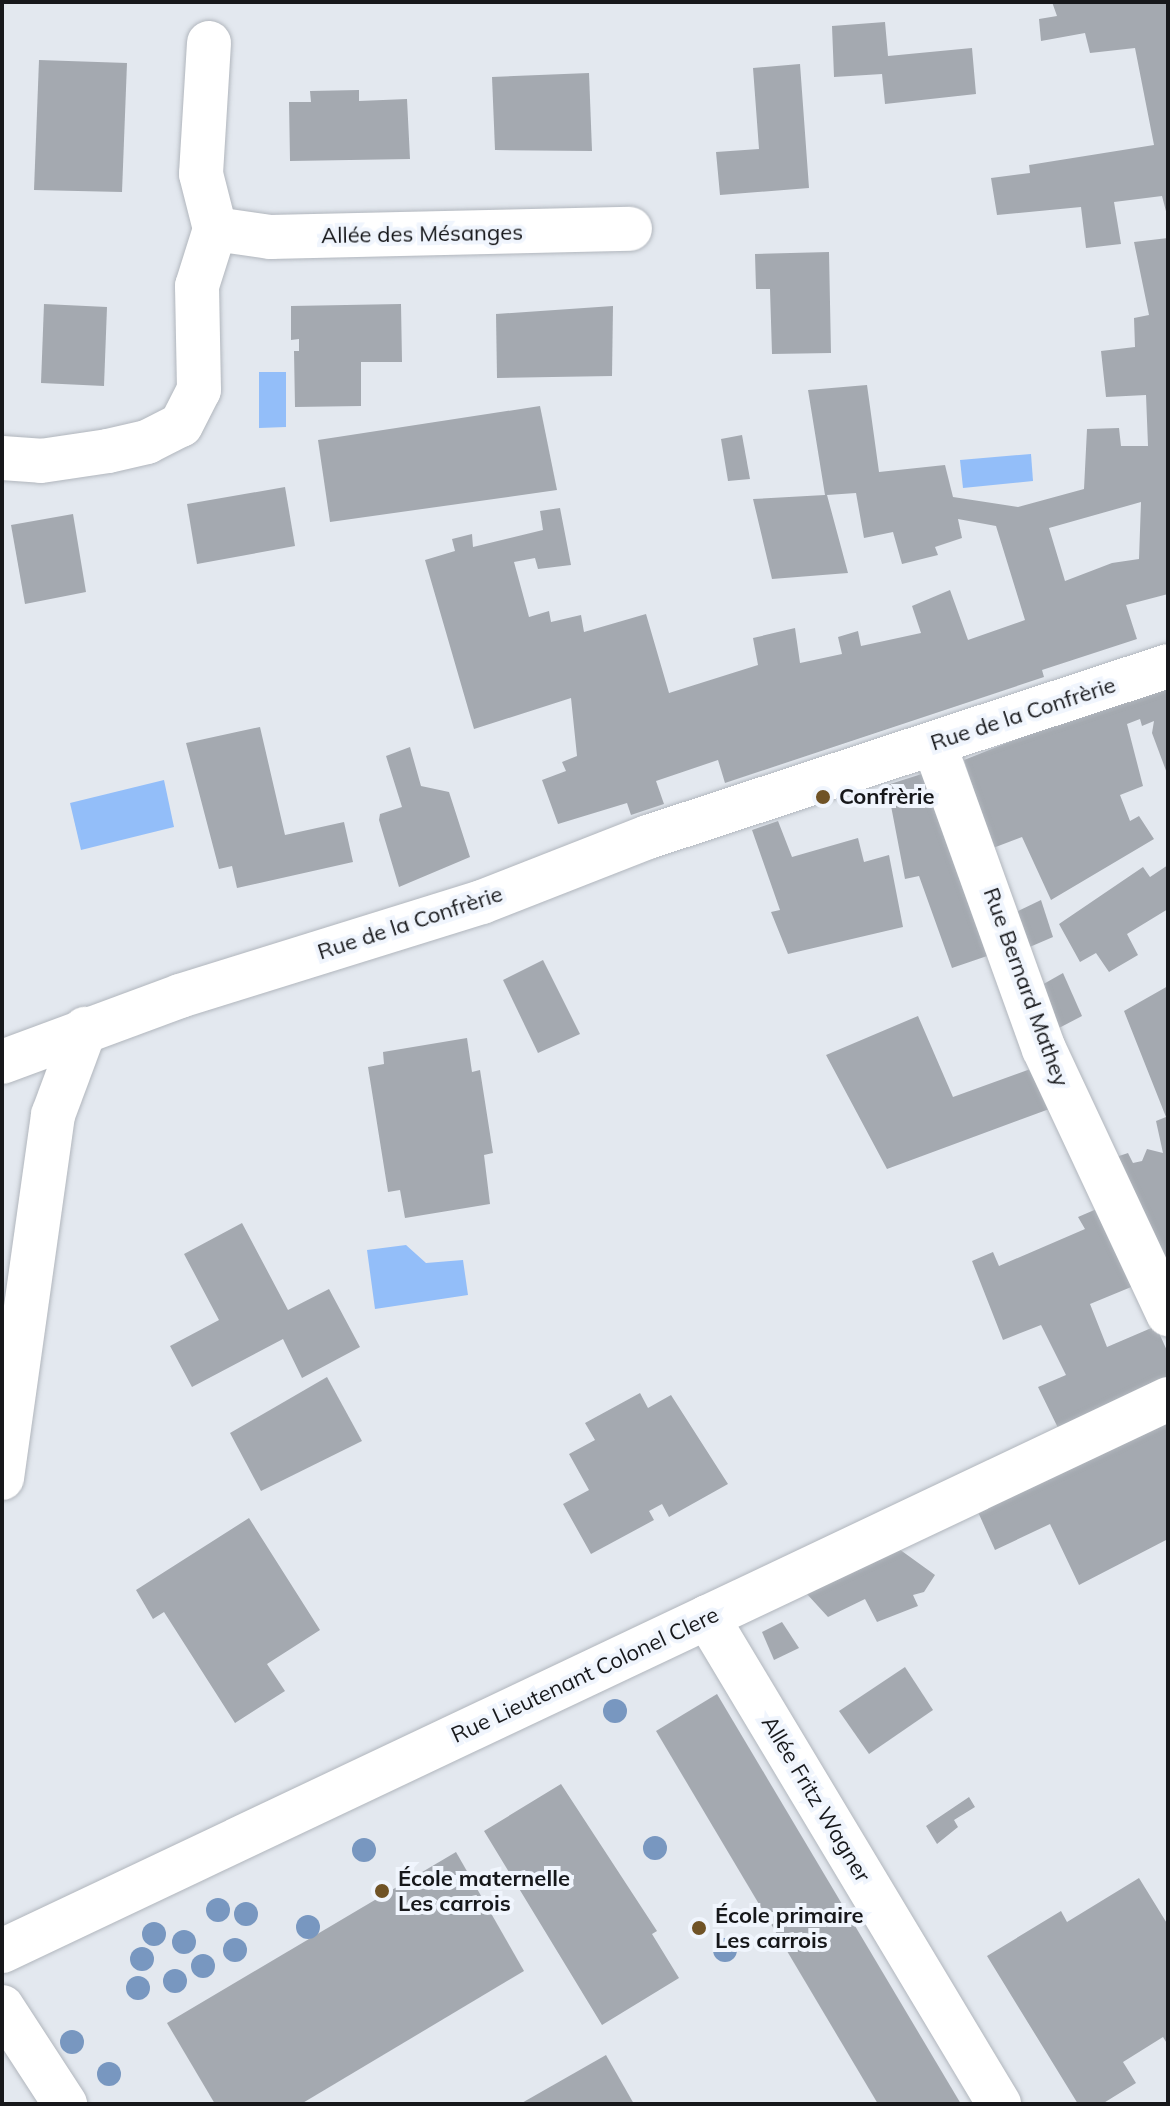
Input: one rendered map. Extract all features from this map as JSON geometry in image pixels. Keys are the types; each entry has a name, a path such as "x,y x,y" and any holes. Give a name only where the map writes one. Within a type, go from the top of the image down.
{"street":[{"path":"2,458 41,461 147,442 181,425 199,390 197,286 215,229 201,174 209,43"},
{"name":"Allée des Mésanges","path":"215,229 270,237 630,229"},
{"name":"Rue de la Confrèrie","path":"2,1062 85,1029 482,902 648,837 1168,666"},
{"name":"Rue Bernard Mathey","path":"934,744 1044,1049 1168,1314"},
{"path":"2,1478 53,1115 85,1029"},
{"name":"Rue Lieutenant Colonel Clere","path":"2,1951 1168,1399"},
{"name":"Allée Fritz Wagner","path":"707,1617 999,2104"},
{"path":"2,2007 65,2104"}],"water":[{"path":"259,372 286,372 286,427 259,428"},
{"path":"1031,454 1033,481 963,488 960,460"},
{"path":"164,780 174,827 81,850 70,803"},
{"path":"406,1245 426,1263 463,1260 468,1295 375,1309 367,1250"}],"building":[{"path":"1052,2 1168,2 1168,219 1162,196 1114,202 1121,244 1086,248 1081,207 997,215 991,178 1030,173 1029,165 1154,145 1135,48 1090,53 1085,33 1041,41 1039,19 1057,16"},
{"path":"885,22 888,56 972,48 976,94 885,104 882,74 834,77 832,26"},
{"path":"39,60 127,63 122,192 34,190"},
{"path":"800,64 809,188 720,195 716,152 759,149 753,68"},
{"path":"589,73 592,151 495,150 492,77"},
{"path":"359,90 359,101 407,99 410,159 290,161 289,102 311,102 310,91"},
{"path":"1168,238 1168,594 1126,605 1137,639 1042,670 1044,677 725,783 718,760 656,781 664,804 631,815 627,803 558,824 542,780 566,771 562,762 577,756 571,698 474,729 425,560 455,551 452,539 472,534 473,547 543,530 540,511 560,508 571,565 538,569 535,558 514,562 529,617 549,611 551,622 581,615 584,632 646,614 669,693 758,665 753,638 795,628 800,663 842,654 838,637 858,631 861,646 921,633 912,606 950,590 968,640 1025,620 996,526 958,519 962,538 935,547 938,555 902,564 893,532 864,538 856,493 827,495 848,573 772,579 753,499 825,495 808,390 867,385 879,472 945,465 953,497 1018,507 1084,489 1087,429 1119,428 1121,446 1148,446 1146,395 1106,397 1101,351 1135,347 1134,318 1149,315 1134,242","holes":["1141,502 1139,559 1112,563 1065,581 1049,528"]},
{"path":"829,252 831,353 772,354 770,289 756,289 755,254"},
{"path":"44,304 107,307 104,386 41,383"},
{"path":"401,304 402,362 361,362 361,406 295,407 294,351 299,351 299,339 291,340 291,306"},
{"path":"613,306 612,376 497,378 496,314"},
{"path":"540,406 557,490 330,522 318,440"},
{"path":"742,435 750,479 728,481 721,439"},
{"path":"285,487 295,546 197,564 187,504"},
{"path":"73,514 86,592 25,604 11,525"},
{"path":"1168,689 1168,776 1152,733 1154,721 1142,726 1140,719 1127,724 1143,786 1120,795 1130,821 1139,816 1154,839 1051,900 1022,837 993,848 964,760 1105,704"},
{"path":"260,727 285,835 344,822 353,862 237,888 232,866 219,869 186,743"},
{"path":"410,747 421,786 449,792 470,857 399,887 379,820 380,814 402,807 386,756"},
{"path":"931,771 990,955 952,968 919,876 905,879 887,785"},
{"path":"778,821 792,857 858,838 864,862 889,855 903,927 788,954 771,912 780,910 752,830"},
{"path":"1168,865 1168,909 1127,934 1138,955 1109,972 1096,953 1080,962 1059,924 1143,867 1150,877"},
{"path":"1041,900 1053,937 1025,949 1014,913"},
{"path":"543,960 580,1034 538,1053 503,980"},
{"path":"1063,973 1082,1016 1059,1028 1040,986"},
{"path":"1168,986 1168,1278 1116,1157 1128,1153 1133,1163 1142,1161 1147,1149 1163,1153 1156,1121 1166,1117 1124,1011"},
{"path":"918,1016 953,1097 1036,1067 1052,1108 887,1169 826,1055"},
{"path":"467,1038 472,1072 480,1070 493,1153 484,1155 490,1204 405,1218 400,1190 388,1192 368,1067 384,1064 383,1052"},
{"path":"1099,1208 1136,1285 1090,1304 1107,1347 1156,1326 1168,1353 1168,1379 1061,1434 1038,1387 1066,1375 1041,1325 1003,1340 972,1261 993,1252 999,1266 1085,1229 1078,1217"},
{"path":"242,1223 288,1310 329,1289 360,1347 302,1378 283,1339 192,1387 170,1346 219,1320 184,1254"},
{"path":"327,1377 362,1441 261,1491 230,1433"},
{"path":"640,1393 648,1408 671,1395 728,1484 669,1517 662,1504 649,1511 654,1520 591,1554 563,1504 589,1490 569,1454 595,1440 585,1423"},
{"path":"1168,1418 1168,1539 1079,1585 1050,1524 995,1550 978,1512"},
{"path":"249,1518 320,1630 267,1664 285,1691 235,1723 164,1612 153,1619 136,1590"},
{"path":"899,1549 935,1575 924,1592 913,1595 918,1606 877,1622 865,1599 828,1617 806,1593"},
{"path":"782,1622 799,1648 774,1660 762,1632"},
{"path":"905,1667 933,1710 869,1754 839,1711"},
{"path":"717,1694 961,2104 878,2104 656,1731"},
{"path":"561,1784 657,1931 652,1934 679,1978 602,2025 484,1831"},
{"path":"969,1797 975,1807 954,1820 958,1827 937,1844 926,1826"},
{"path":"456,1852 524,1971 301,2104 215,2104 167,2023"},
{"path":"1139,1878 1168,1925 1168,2045 1163,2037 1123,2062 1136,2083 1102,2104 1078,2104 987,1956 1061,1911 1067,1922"},
{"path":"606,2055 634,2104 520,2104"}],"place":[{"name":"Confrèrie","path":"823,797"},
{"name":"École maternelle Les carrois","path":"382,1891"},
{"name":"École primaire Les carrois","path":"699,1928"}]}
